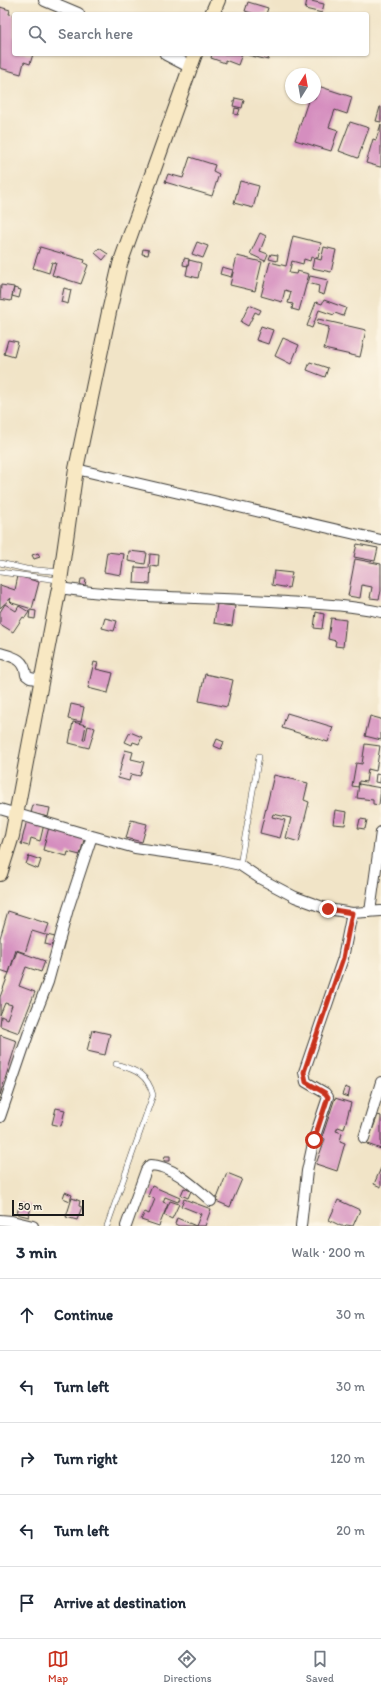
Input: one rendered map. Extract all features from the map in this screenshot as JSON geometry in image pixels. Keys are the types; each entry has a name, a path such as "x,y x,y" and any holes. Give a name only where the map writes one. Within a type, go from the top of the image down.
{"main road":[{"path":"213,12 218,0"},
{"path":"0,874 12,836 60,580 76,469 120,264 193,61"}],"street":[{"path":"45,0 73,12"},
{"path":"174,56 193,61"},
{"path":"76,469 381,540"},
{"path":"60,580 102,594 353,606 381,612"},
{"path":"0,653 18,658 25,666 26,675 30,678 42,680"},
{"path":"0,809 135,848 213,859 240,865 261,879 295,897 328,909 352,913 381,911"},
{"path":"370,912 381,832"},
{"path":"0,1117 32,1023 48,982 68,909 92,836"},
{"path":"301,1226 307,1171 314,1140 328,1097 325,1093 306,1082 304,1072 343,958 352,913"},
{"path":"364,1138 381,1082"},
{"path":"126,1226 146,1170 150,1165 156,1165 186,1179 211,1201"},
{"path":"0,1220 33,1226"}],"lane":[{"path":"0,564 26,569 60,580"},
{"path":"0,572 60,580"},
{"path":"240,865 259,756"},
{"path":"107,1226 154,1095 146,1079 137,1071 116,1064"}],"building":[{"path":"307,0 324,4 322,12 305,9"},
{"path":"248,2 268,8 267,12 245,11"},
{"path":"0,7 10,10 9,14 12,15 12,56 32,56 30,64 24,62 21,74 0,68"},
{"path":"212,56 241,56 238,65 225,60 225,63 211,58"},
{"path":"252,56 269,56 268,60"},
{"path":"321,87 352,97 347,114 335,110 329,127 338,130 331,151 295,140 307,104 321,104"},
{"path":"235,98 244,100 242,108 233,106"},
{"path":"381,107 381,122 376,121"},
{"path":"235,108 240,109 238,115 234,114"},
{"path":"350,122 369,128 358,158 339,151"},
{"path":"381,124 380,167 366,163 373,139 376,140"},
{"path":"190,157 215,165 213,171 219,174 212,196 165,182 168,174 183,178"},
{"path":"240,181 259,186 253,208 234,203"},
{"path":"260,233 266,236 260,251 268,254 265,261 250,254"},
{"path":"293,236 321,243 318,258 311,257 310,261 304,259 303,264 292,261 289,273 296,274 297,271 309,274 299,311 292,309 293,304 288,303 291,292 285,290 282,302 261,296 270,262 286,266"},
{"path":"197,242 208,246 203,258 192,254"},
{"path":"40,247 85,260 84,263 88,265 81,284 52,275 56,263 52,262 49,273 33,268"},
{"path":"324,247 336,250 331,272 312,268 314,258 321,260"},
{"path":"99,248 108,254 103,260 95,253"},
{"path":"143,249 149,250 148,255 142,254"},
{"path":"271,254 278,255 277,261 269,259"},
{"path":"237,256 262,262 255,291 230,285"},
{"path":"184,258 189,259 188,266 183,265"},
{"path":"189,260 201,263 198,278 186,275"},
{"path":"222,267 233,270 231,277 220,274"},
{"path":"310,276 328,280 324,295 318,293 319,286 308,283"},
{"path":"1,285 14,287 11,301 0,299"},
{"path":"14,288 21,290 19,298 12,296"},
{"path":"64,288 71,290 68,304 61,302"},
{"path":"324,300 346,308 343,316 335,313 334,315 319,310 312,328 307,326 316,302 322,304"},
{"path":"249,305 261,310 259,314 255,312 248,326 241,322"},
{"path":"318,319 366,330 360,357 324,349 329,327 317,324"},
{"path":"261,326 273,330 268,344 256,340"},
{"path":"283,338 299,345 291,364 275,356"},
{"path":"8,340 18,342 14,357 4,354"},
{"path":"310,362 328,368 325,377 307,370"},
{"path":"357,544 378,548 375,561 354,557"},
{"path":"129,551 147,553 145,564 128,561"},
{"path":"107,552 124,554 121,575 104,572"},
{"path":"38,553 40,557 34,559 32,555"},
{"path":"150,554 159,555 158,567 151,566 150,584 134,583 135,567 149,568"},
{"path":"355,559 381,564 381,591 379,599 370,598 372,587 362,585 360,598 348,596"},
{"path":"274,571 292,573 289,588 272,585"},
{"path":"18,576 39,582 32,609 12,603 10,601 11,598 0,608 0,585 15,590"},
{"path":"81,579 86,579 85,586 80,585"},
{"path":"5,604 16,611 19,606 29,612 25,618 23,617 13,632 0,624 0,612"},
{"path":"217,604 235,606 232,626 214,623"},
{"path":"30,610 36,611 35,619 29,618"},
{"path":"316,612 324,614 322,629 314,628"},
{"path":"105,618 117,621 114,631 102,628"},
{"path":"331,618 346,620 343,647 335,646 336,641 328,639"},
{"path":"94,662 98,663 96,669 113,673 108,693 88,688"},
{"path":"205,674 233,680 227,707 199,701"},
{"path":"71,704 84,707 81,722 68,719"},
{"path":"287,713 333,727 328,742 282,728"},
{"path":"370,716 381,719 381,740 365,736"},
{"path":"73,722 86,725 83,740 85,740 88,726 95,728 89,748 69,743"},
{"path":"130,732 142,737 139,744 133,742 132,745 125,742"},
{"path":"217,739 224,742 221,749 214,746"},
{"path":"365,744 380,746 376,771 368,769 366,782 359,781 358,787 352,786 356,763 362,764"},
{"path":"125,750 133,752 131,759 144,762 140,776 131,774 129,781 118,778"},
{"path":"376,774 381,775 380,783 375,782"},
{"path":"274,775 308,783 304,800 309,802 299,842 286,838 291,818 273,814 272,817 285,820 280,838 260,833"},
{"path":"359,784 381,788 379,805 373,804 373,800 357,798"},
{"path":"33,805 50,808 48,817 31,813"},
{"path":"335,810 347,812 345,825 333,824"},
{"path":"360,819 367,820 365,829 358,828"},
{"path":"27,820 44,824 40,841 31,838 29,846 21,844"},
{"path":"131,820 147,824 142,842 126,838"},
{"path":"49,827 85,836 80,855 68,852 67,856 43,850"},
{"path":"29,856 41,860 38,869 26,864"},
{"path":"8,911 49,924 45,935 32,931 25,953 16,950 9,973 0,970 0,938"},
{"path":"47,935 59,938 57,947 45,944"},
{"path":"17,951 45,961 41,972 26,967 19,986 35,992 19,1033 0,1026 1,1016 7,1019 12,1005 5,1003 0,1015 0,997"},
{"path":"92,1030 110,1034 105,1055 87,1051"},
{"path":"0,1035 17,1041 0,1095"},
{"path":"345,1087 350,1089 348,1097 342,1095"},
{"path":"335,1098 351,1103 344,1129 338,1127 336,1131 342,1133 340,1141 345,1143 337,1171 316,1164 325,1139 322,1137"},
{"path":"56,1108 65,1110 61,1126 52,1124"},
{"path":"378,1115 381,1116 381,1149 367,1144"},
{"path":"165,1156 170,1156 170,1161 164,1161"},
{"path":"381,1168 381,1187 374,1184"},
{"path":"227,1173 242,1179 230,1207 216,1201"},
{"path":"152,1186 180,1198 178,1202 165,1197 163,1202 168,1204 159,1226 141,1220 145,1212 149,1214 155,1199 148,1196"},
{"path":"184,1188 191,1191 188,1198 181,1195"},
{"path":"65,1192 72,1195 70,1201 63,1198"},
{"path":"72,1198 80,1201 79,1206 82,1207 77,1220 66,1217"},
{"path":"184,1199 211,1209 205,1226 196,1226 201,1214 181,1206"},
{"path":"338,1200 360,1210 353,1226 341,1226 329,1220"},
{"path":"170,1201 179,1204 172,1219 164,1215"},
{"path":"20,1202 31,1205 29,1217 17,1214"},
{"path":"177,1218 196,1226 179,1226 175,1224"}],"route":[{"path":"314,1140 328,1097 325,1093 306,1082 304,1072 343,958 352,913 328,909"}]}
